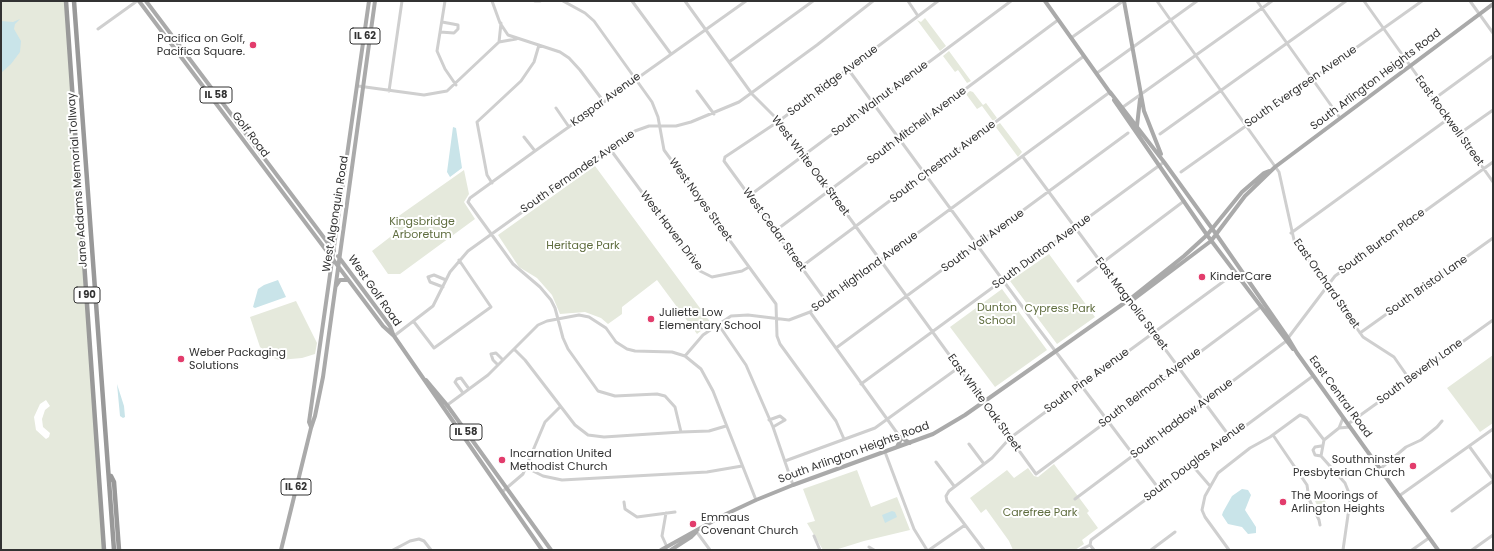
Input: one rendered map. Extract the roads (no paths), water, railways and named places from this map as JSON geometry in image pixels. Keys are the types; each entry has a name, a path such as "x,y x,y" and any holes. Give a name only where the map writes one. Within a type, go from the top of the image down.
{"highway":[{"name":"Jane Addams Memorial Tollway","path":"66,1 104,550"},
{"name":"Jane Addams Memorial Tollway","path":"74,1 114,550"},
{"path":"109,472 114,482 119,550"}],"main road":[{"name":"Golf Road","path":"138,1 333,260"},
{"name":"Golf Road","path":"146,1 339,257"},
{"name":"West Algonquin Road","path":"311,428 309,422 369,1"},
{"name":"West Algonquin Road","path":"281,550 315,416 323,377 375,1"},
{"path":"1123,1 1140,95 1151,132 1164,162"},
{"path":"1047,2 1058,20 1110,92 1137,125 1164,162"},
{"name":"South Arlington Heights Road","path":"1129,300 1134,299 1211,241 1245,196 1267,176 1270,171 1493,4"},
{"name":"East Central Road","path":"1110,92 1120,111 1184,201 1206,235 1260,307 1297,353 1438,550"},
{"path":"1139,137 1137,125 1140,95"},
{"name":"East Central Road","path":"1164,162 1265,304 1287,340"},
{"name":"South Arlington Heights Road","path":"661,550 724,515 756,500 933,434 983,402 1129,300 1184,256 1212,229 1242,192 1264,173 1270,171"},
{"name":"West Golf Road","path":"339,257 390,326 394,336"},
{"name":"West Golf Road","path":"333,260 383,326 394,336 424,378 431,384 542,550"},
{"path":"334,290 340,280 348,280"},
{"name":"West Golf Road","path":"445,406 507,488 551,550"},
{"path":"895,448 900,441 900,436 910,443"},
{"name":"South Arlington Heights Road","path":"671,550 691,537 696,531"}],"street":[{"path":"98,29 138,1"},
{"path":"389,91 402,1"},
{"path":"445,1 438,51 440,59 456,85"},
{"path":"492,1 501,23 508,35 560,52 569,58 604,102"},
{"path":"535,1 540,1"},
{"name":"West Noyes Street","path":"563,1 585,13 594,21 636,78 655,107 664,150 776,304 777,336 780,344 836,421 844,439"},
{"path":"632,1 671,54"},
{"name":"West White Oak Street","path":"685,1 752,94 762,106 779,121 932,333"},
{"name":"Kaspar Avenue","path":"490,235 468,204 469,201 636,78 746,1"},
{"path":"729,62 812,1"},
{"name":"South Fernandez Avenue","path":"394,336 433,306 446,280 459,260 468,251 610,149 639,129 684,124 714,114 752,94 873,1"},
{"path":"908,1 918,16"},
{"name":"South Ridge Avenue","path":"725,157 779,121 938,1"},
{"name":"South Walnut Avenue","path":"749,196 1011,1"},
{"path":"1071,38 1123,1"},
{"name":"East Orchard Street","path":"1157,1 1279,172 1291,233 1294,240 1360,333 1366,340 1394,357 1410,380"},
{"path":"1097,73 1197,1"},
{"path":"1257,1 1340,118"},
{"path":"1123,107 1272,1"},
{"path":"1160,134 1346,1"},
{"name":"East Rockwell Street","path":"1364,1 1493,182"},
{"name":"South Evergreen Avenue","path":"1181,172 1422,1"},
{"path":"1470,1 1493,33"},
{"name":"South Mitchell Avenue","path":"775,231 830,192 1058,20"},
{"path":"440,32 454,33 458,29 458,25 442,22"},
{"path":"499,42 501,23"},
{"path":"358,86 424,96 447,91 456,85 499,42 518,39"},
{"path":"492,183 487,175 477,122 521,81 534,62 539,45"},
{"name":"South Chestnut Avenue","path":"801,266 856,227 1084,56"},
{"path":"1434,99 1493,56"},
{"path":"848,69 1003,281 1159,489"},
{"path":"698,91 714,114"},
{"name":"South Highland Avenue","path":"686,356 696,340 731,316 738,314 777,319 794,319 810,312 1110,92"},
{"path":"556,108 569,127"},
{"path":"1459,134 1493,110"},
{"path":"1291,233 1448,119"},
{"name":"South Vail Avenue","path":"836,348 1128,133"},
{"path":"524,137 535,151"},
{"name":"West Haven Drive","path":"610,149 700,271 706,275 716,276 742,272 749,267"},
{"path":"720,155 725,157"},
{"name":"West Cedar Street","path":"725,157 724,162 826,301"},
{"name":"East Magnolia Street","path":"1023,157 1230,437"},
{"name":"South Dunton Avenue","path":"861,384 1164,162"},
{"name":"South Burton Place","path":"1287,340 1335,276 1493,162"},
{"path":"1078,281 1184,201"},
{"path":"490,235 513,264 540,287 555,308 563,338 568,349 598,391 615,396 658,394 665,396 675,407 681,432"},
{"name":"South Bristol Lane","path":"1360,333 1493,238"},
{"path":"414,322 434,348 491,307 459,260"},
{"name":"South Pine Avenue","path":"965,525 947,501 946,496 954,486 984,464 1010,438 1235,273"},
{"path":"443,287 430,282 428,277 434,275 446,280"},
{"name":"South Belmont Avenue","path":"1036,474 1178,367 1265,304"},
{"path":"810,312 900,436"},
{"path":"445,406 469,389 498,365 538,325 579,315 589,317 606,328 616,342 627,349 635,351 672,352 686,356 701,368 706,376 756,500"},
{"name":"South Beverly Lane","path":"1349,426 1493,320"},
{"path":"718,324 746,365 773,427 793,485"},
{"name":"East White Oak Street","path":"932,333 1036,474"},
{"name":"South Haddow Avenue","path":"1075,498 1287,340"},
{"path":"514,349 525,360 575,425 588,435 604,437 709,431 726,426"},
{"path":"498,365 491,357 491,354 496,354 503,360"},
{"path":"785,461 870,430 888,419 958,368"},
{"name":"South Douglas Avenue","path":"1080,550 1090,545 1091,540 1313,376"},
{"path":"463,393 456,382 457,379 461,378 469,389"},
{"path":"502,492 519,479 527,468 545,422 560,407"},
{"path":"769,420 780,416 785,420 773,427"},
{"path":"1229,550 1205,517 1202,510 1202,505 1210,486 1220,471 1250,448 1273,435 1297,417 1304,416 1310,421 1324,440"},
{"path":"1339,428 1343,418"},
{"path":"1380,469 1406,448 1426,436 1442,421"},
{"path":"1321,456 1321,446 1324,440 1339,428 1349,426"},
{"path":"1399,496 1493,429"},
{"path":"1273,435 1307,485 1309,499 1320,525"},
{"path":"969,444 984,464"},
{"path":"1321,446 1317,446 1313,450 1315,455 1321,456 1343,480 1347,488 1350,502 1343,550"},
{"path":"1452,511 1493,480 1469,446"},
{"path":"885,452 914,529 928,550 965,525 984,550"},
{"path":"936,462 954,486"},
{"path":"1192,465 1210,486"},
{"path":"527,468 552,479 562,480 707,472 742,466"},
{"path":"624,502 625,510 637,517 643,515 675,512"},
{"path":"666,513 662,536 667,547"},
{"path":"696,531 710,550"},
{"path":"1151,550 1175,532"},
{"path":"1472,550 1493,535"},
{"path":"814,536 820,550"},
{"path":"1412,550 1429,538"},
{"path":"393,550 410,541 419,539 424,540 431,550"},
{"path":"1090,545 1094,550"},
{"path":"869,547 874,550"}],"water":[{"path":"20,19 15,24 14,29 21,41 20,52 11,64 1,73 1,21 13,22"},
{"path":"453,127 456,128 462,168 450,177 447,172"},
{"path":"278,280 286,297 255,308 253,307 258,289"},
{"path":"117,384 124,406 125,417 123,418 120,416"},
{"path":"1242,489 1248,490 1251,495 1245,510 1256,527 1256,533 1248,534 1242,527 1228,524 1222,515 1232,496"},
{"path":"892,511 895,512 897,517 885,523 882,515"}],"place":[{"name":"Pacifica on Golf, Pacifica Square.","path":"253,45"},
{"name":"KinderCare","path":"1202,277"},
{"name":"Juliette Low Elementary School","path":"651,319"},
{"name":"Weber Packaging Solutions","path":"181,359"},
{"name":"Incarnation United Methodist Church","path":"502,460"},
{"name":"Southminster Presbyterian Church","path":"1413,466"},
{"name":"The Moorings of Arlington Heights","path":"1283,502"},
{"name":"Emmaus Covenant Church","path":"693,524"}],"park label":[{"name":"Kingsbridge Arboretum","path":"422,228"},
{"name":"Heritage Park","path":"583,246"},
{"name":"Cypress Park","path":"1060,309"},
{"name":"Dunton School","path":"997,314"},
{"name":"Carefree Park","path":"1040,513"}]}
